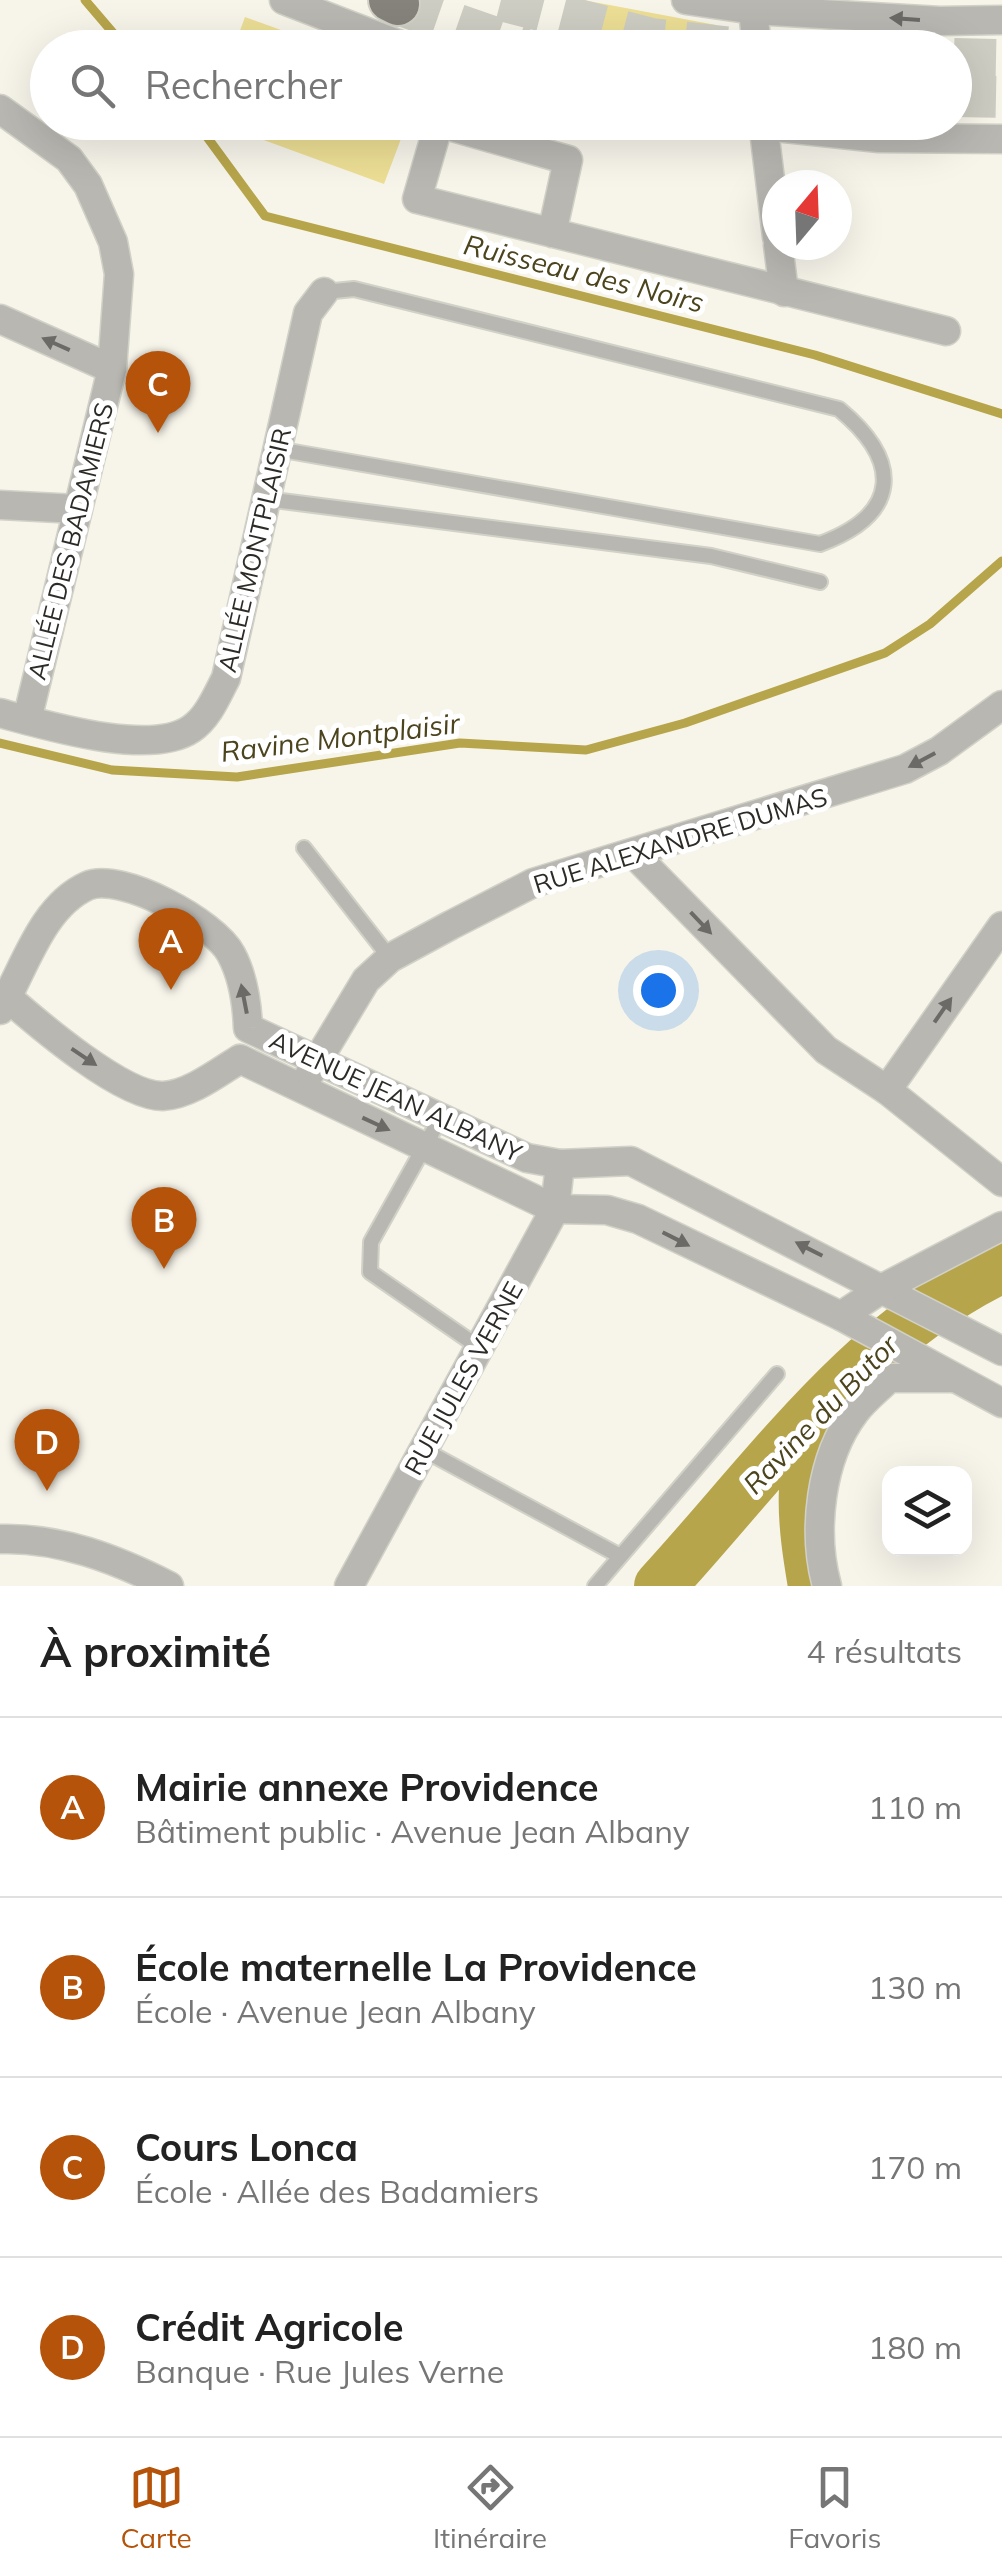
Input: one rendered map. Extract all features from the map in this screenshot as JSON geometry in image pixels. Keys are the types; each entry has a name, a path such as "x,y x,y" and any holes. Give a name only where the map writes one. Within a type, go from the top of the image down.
{"street":[{"path":"284,0 362,30"},
{"path":"686,0 940,21 1002,20"},
{"path":"753,5 755,30"},
{"name":"ALLÉE DES BADAMIERS","path":"0,110 30,131"},
{"path":"972,138 1002,138"},
{"name":"ALLÉE DES BADAMIERS","path":"13,716 77,509 112,369 119,274 102,210 69,158 43,140"},
{"path":"434,140 417,199 946,332"},
{"path":"500,140 568,160 552,233"},
{"path":"765,140 769,170"},
{"path":"780,260 784,292"},
{"name":"ALLÉE MONTPLAISIR","path":"13,716 130,740 161,740 191,730 212,706 226,678 308,312 324,292"},
{"path":"0,319 112,369"},
{"path":"0,504 77,509"},
{"name":"RUE ALEXANDRE DUMAS","path":"302,1089 350,1002 390,958 533,883 905,769 940,751 1002,705"},
{"path":"633,853 826,1050 887,1090 1002,1182"},
{"name":"AVENUE JEAN ALBANY","path":"1002,1351 631,1161 560,1164 527,1158 248,1028 246,1003 230,951 209,928 119,884 88,885 70,897 36,940 4,1004 121,1082 163,1096 197,1084 240,1059 556,1209 608,1210 638,1219 849,1320 1002,1404"},
{"path":"887,1090 1002,926"},
{"name":"RUE JULES VERNE","path":"350,1586 556,1209 560,1164"},
{"path":"849,1320 889,1291 1002,1226"},
{"path":"827,1586 819,1556 824,1490 834,1450 855,1412 888,1378 958,1378"},
{"path":"0,1539 34,1538 106,1558 168,1586"}],"lane":[{"path":"278,448 820,544 848,533 871,516 884,492 882,463 867,432 838,409 354,290 324,292"},
{"path":"266,499 711,556 820,582"},
{"path":"304,848 390,958"},
{"path":"441,1116 371,1242 370,1272 480,1348"},
{"path":"595,1586 777,1374"},
{"path":"424,1450 620,1556"}],"shaded area":[{"path":"583,0 716,25 715,30 577,30"},
{"path":"245,17 281,30 240,30"},
{"path":"264,140 400,140 384,184"}],"waterway":[{"name":"Ruisseau des Noirs","path":"85,0 111,30"},
{"name":"Ruisseau des Noirs","path":"209,140 265,216 815,355 1002,414"},
{"name":"Ravine Montplaisir","path":"0,743 112,770 237,777 460,743 586,750 685,723 885,653 930,624 1002,561"},
{"name":"Ravine du Butor","path":"660,1586 817,1409 859,1368 951,1296 1002,1267"},
{"path":"814,1586 805,1518 806,1473 811,1451 830,1410"}],"tunnel":[{"path":"501,0 617,30"},
{"path":"398,4 472,30"},
{"path":"972,59 1002,60"},
{"path":"972,96 1002,97"}],"place":[{"name":"Cours Lonca","path":"158,433"},
{"name":"Mairie annexe Providence","path":"171,990"},
{"name":"École maternelle La Providence","path":"164,1269"},
{"name":"Crédit Agricole","path":"47,1491"}]}
